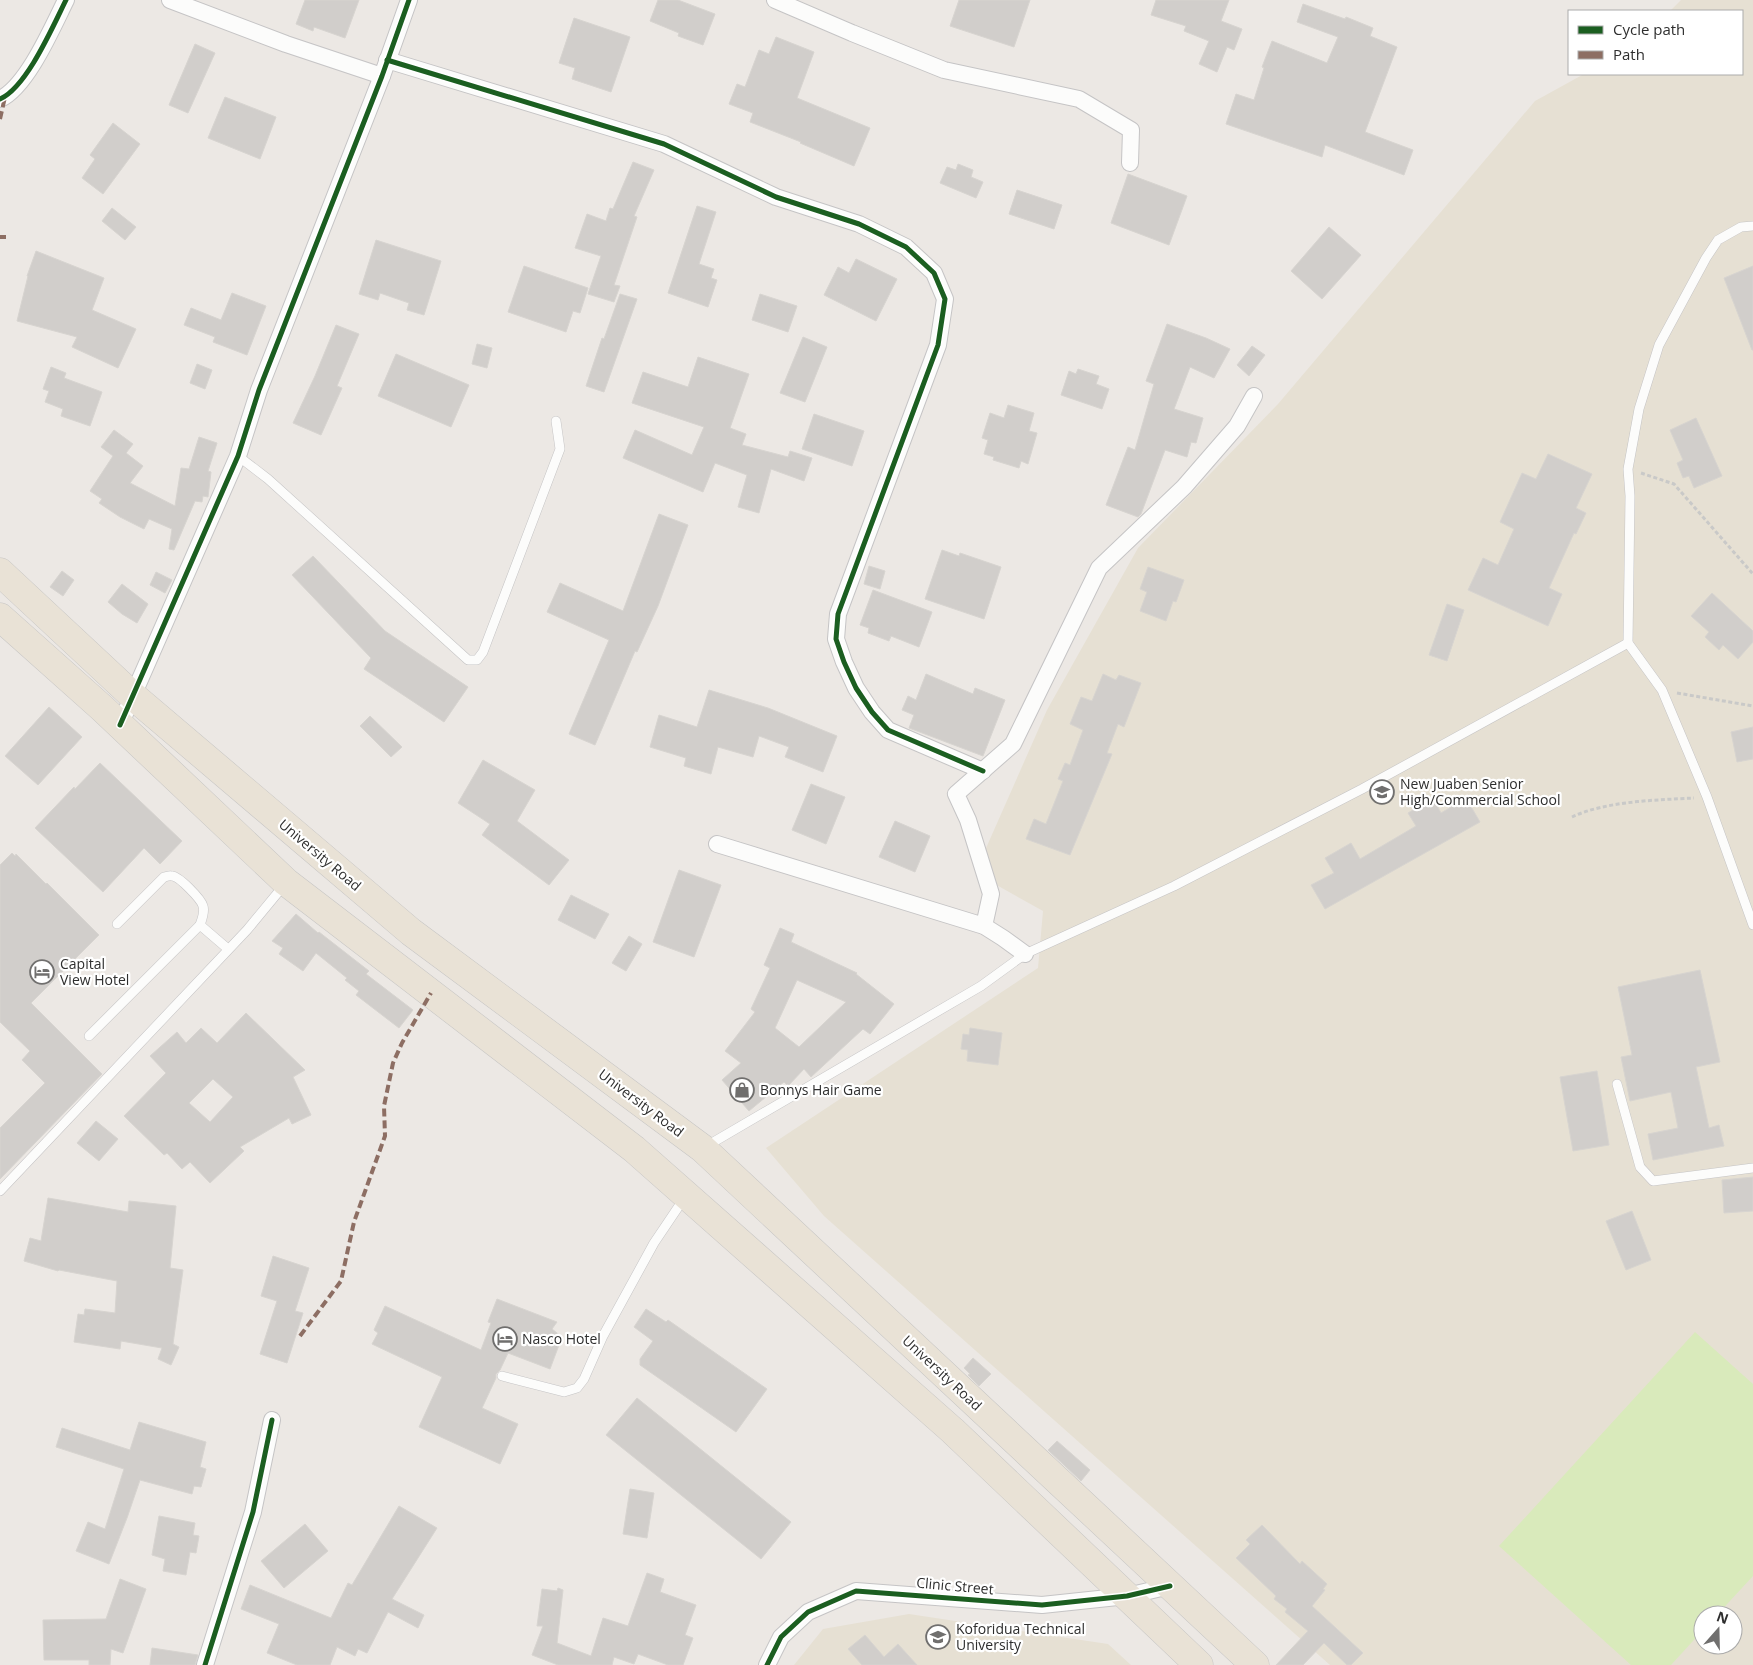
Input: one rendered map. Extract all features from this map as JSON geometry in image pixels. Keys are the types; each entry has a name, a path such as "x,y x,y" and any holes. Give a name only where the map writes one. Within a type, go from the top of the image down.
{"highway":[{"name":"University Road","path":"0,572 133,696 411,932 702,1148 1255,1665"},
{"path":"0,617 120,725 286,882 634,1149 953,1431 1127,1596 1194,1663"},
{"path":"76,685 96,663"}],"street":[{"path":"0,100 21,80 41,51 66,0"},
{"path":"170,0 286,44 382,76"},
{"path":"120,725 238,456 259,390 382,76 409,0"},
{"path":"775,0 836,27 944,70 1079,99 1131,130 1130,163"},
{"path":"387,60 664,144 776,197 859,224 906,247 934,273 945,299 938,345 838,614 836,639 856,688 872,712 888,730 983,771"},
{"path":"984,926 991,894 968,820 956,794 1013,744 1099,568 1184,488 1237,426 1254,396"},
{"path":"717,844 984,926 1025,954"},
{"path":"205,1665 253,1512 272,1420"},
{"name":"Clinic Street","path":"767,1665 782,1637 808,1612 856,1591 1042,1605 1127,1596 1170,1586"}],"lane":[{"path":"1753,226 1741,227 1718,240 1706,258 1659,345 1639,409 1628,469 1630,496 1628,643 1662,690 1707,797 1753,925"},
{"path":"238,456 275,485 468,660 477,660 484,652 560,448 556,421"},
{"path":"702,1148 981,986 1025,954 1200,872 1362,788 1628,643"},
{"path":"89,1036 200,925 204,907 200,900 177,878 172,876 164,877 117,924"},
{"path":"0,1191 248,930 286,882"},
{"path":"200,925 228,949"},
{"path":"1617,1084 1640,1167 1653,1181 1753,1168"},
{"path":"502,1376 564,1392 577,1388 584,1379 603,1336 654,1243 686,1195"}],"path":[{"path":"1628,469 1674,484 1753,574"},
{"path":"1662,690 1753,706"},
{"path":"1572,817 1587,810 1648,800 1707,797"}],"shaded area":[{"name":"New Juaben Senior High/Commercial School","path":"1681,0 1753,0 1753,1665 1330,1665 824,1216 766,1148 1038,968 1043,911 975,873 1047,710 1138,548 1278,404 1535,101 1582,75 1743,75 1743,10 1671,10"},
{"name":"Koforidua Technical University","path":"909,1614 1108,1644 1131,1665 794,1665 823,1629"}],"green space":[{"path":"1695,1332 1753,1384 1753,1576 1726,1605 1693,1605 1693,1641 1671,1665 1631,1665 1499,1546"}],"building":[{"path":"305,0 359,0 345,38 314,27 313,31 296,24"},
{"path":"658,0 678,0 715,14 703,45 678,36 679,33 650,21"},
{"path":"959,0 1030,0 1014,47 950,26"},
{"path":"1156,0 1229,0 1221,21 1242,29 1234,50 1227,47 1217,72 1199,64 1209,41 1184,31 1186,26 1151,15"},
{"path":"1303,4 1345,19 1346,17 1373,28 1370,36 1397,47 1365,132 1413,150 1404,175 1325,145 1322,157 1226,124 1236,94 1254,100 1264,68 1262,67 1272,41 1327,63 1338,37 1297,22"},
{"path":"574,18 630,37 611,92 572,79 575,68 559,63"},
{"path":"776,37 814,52 797,98 870,128 854,166 750,122 753,113 729,104 737,84 745,87 759,50 769,54"},
{"path":"195,44 215,53 188,113 169,105"},
{"path":"225,97 276,117 260,159 208,138"},
{"path":"113,123 140,144 103,194 82,178 95,159 90,155"},
{"path":"633,162 654,170 634,216 637,217 614,285 620,286 614,302 588,294 601,256 575,248 587,214 606,221 610,208 613,209"},
{"path":"958,164 973,170 971,177 983,182 976,198 940,183 947,167 956,170"},
{"path":"1128,174 1187,196 1169,245 1111,223"},
{"path":"1017,190 1062,205 1054,229 1009,214"},
{"path":"697,206 716,212 699,264 714,269 711,278 717,280 708,307 668,293"},
{"path":"112,208 136,227 125,240 102,221"},
{"path":"1329,227 1361,255 1322,299 1291,271"},
{"path":"376,240 441,261 424,315 407,310 409,303 380,293 378,300 359,294"},
{"path":"36,251 104,278 92,310 136,329 118,368 72,347 77,337 17,321 27,276"},
{"path":"856,259 897,279 876,321 824,295 838,267 849,273"},
{"path":"524,266 588,288 580,313 573,311 566,332 508,312"},
{"path":"1753,266 1753,350 1752,350 1724,278"},
{"path":"232,293 266,306 247,355 213,342 215,337 184,325 191,308 221,320"},
{"path":"620,294 637,299 604,392 586,386 602,338 604,339"},
{"path":"760,294 797,306 788,332 752,320"},
{"path":"1167,324 1230,349 1214,378 1190,367 1174,409 1203,418 1196,443 1191,442 1187,457 1165,450 1141,514 1138,517 1106,505 1128,447 1135,450 1154,384 1146,381"},
{"path":"336,325 359,334 337,386 342,388 321,435 293,423"},
{"path":"803,337 827,347 805,402 780,393"},
{"path":"477,344 492,348 487,368 472,364"},
{"path":"1252,346 1265,355 1249,376 1237,365"},
{"path":"396,354 469,385 451,427 378,396"},
{"path":"698,357 749,374 730,428 746,434 742,445 788,457 790,451 812,458 804,481 771,469 759,513 738,507 747,475 715,463 703,492 623,458 635,430 692,455 704,427 632,403 643,372 688,387"},
{"path":"197,364 212,370 205,389 190,383"},
{"path":"51,367 66,373 64,378 102,392 90,426 61,416 63,409 45,402 49,391 43,389"},
{"path":"1078,369 1099,376 1096,384 1109,389 1102,409 1061,395 1069,371 1076,374"},
{"path":"1008,405 1034,413 1029,431 1037,433 1028,464 1021,461 1019,468 993,460 994,457 984,454 988,440 982,438 990,413 1004,418"},
{"path":"814,414 864,431 852,466 802,449"},
{"path":"1696,418 1722,476 1694,488 1689,476 1683,478 1677,463 1683,460 1670,430"},
{"path":"114,430 133,444 126,453 143,466 130,483 175,506 181,468 189,469 199,437 217,443 208,471 211,472 208,497 203,496 202,502 195,501 174,550 169,549 172,529 149,519 144,529 120,517 99,503 102,499 90,491 113,456 101,447"},
{"path":"1548,454 1592,474 1576,508 1586,513 1576,534 1574,533 1549,588 1562,594 1548,626 1468,590 1483,558 1498,565 1514,529 1500,522 1522,473 1536,479"},
{"path":"659,514 688,525 658,606 637,652 635,651 595,745 569,734 609,640 547,612 560,583 623,611"},
{"path":"942,550 959,556 960,553 1001,567 984,619 925,599"},
{"path":"313,556 385,631 468,687 444,722 364,669 371,658 292,575"},
{"path":"869,566 885,571 880,589 864,584"},
{"path":"1148,567 1184,580 1176,602 1173,601 1166,621 1140,611 1147,592 1140,589"},
{"path":"62,571 74,580 63,596 50,587"},
{"path":"156,572 172,580 165,593 150,585"},
{"path":"122,584 148,604 137,623 122,614 108,602"},
{"path":"873,590 932,612 919,647 891,636 889,641 868,633 869,628 860,625"},
{"path":"1712,593 1753,631 1753,642 1738,659 1723,645 1719,650 1705,637 1709,632 1691,616"},
{"path":"1447,604 1464,610 1447,661 1429,655"},
{"path":"926,674 973,694 975,688 1005,700 983,756 909,728 914,715 902,710 908,696 916,700"},
{"path":"1103,674 1116,680 1119,675 1141,683 1124,727 1118,724 1107,753 1112,754 1070,855 1026,839 1034,819 1046,824 1063,781 1058,779 1065,763 1070,765 1083,730 1070,724 1081,697 1092,701"},
{"path":"709,690 768,708 837,736 823,772 785,757 789,747 759,736 753,757 718,747 711,774 684,766 686,758 650,747 659,715 697,727"},
{"path":"49,707 82,737 38,785 5,756"},
{"path":"370,716 402,747 391,757 360,726"},
{"path":"1753,727 1753,759 1737,762 1731,732"},
{"path":"483,760 535,790 517,821 569,860 549,885 482,835 490,824 458,803"},
{"path":"100,763 182,841 160,864 144,848 103,892 35,828"},
{"path":"811,784 845,797 826,844 792,830"},
{"path":"1433,798 1441,813 1466,798 1480,822 1325,909 1311,885 1334,873 1325,858 1351,843 1360,859 1416,826 1408,813"},
{"path":"895,821 930,836 915,872 879,857"},
{"path":"12,853 15,856 16,854 47,883 99,935 31,1003 102,1074 0,1179 0,1128 45,1083 22,1060 30,1051 0,1022 0,865"},
{"path":"679,870 721,885 694,957 653,942"},
{"path":"571,895 609,914 595,939 558,920"},
{"path":"296,914 369,971 366,974 413,1010 399,1028 356,995 359,991 345,980 347,978 316,953 303,971 279,954 283,948 272,941"},
{"path":"780,928 794,934 791,942 857,973 894,1004 870,1034 863,1029 811,1077 804,1069 788,1086 784,1082 749,1111 722,1080 741,1063 725,1051 755,1012 751,1009 770,968 764,965","holes":["797,980 846,1002 799,1047 775,1028"]},
{"path":"629,936 642,944 626,971 612,963"},
{"path":"1700,970 1720,1062 1696,1067 1709,1128 1719,1125 1724,1146 1653,1160 1648,1134 1678,1128 1671,1092 1630,1101 1621,1057 1632,1055 1618,987"},
{"path":"246,1013 305,1070 293,1077 311,1115 292,1124 289,1118 240,1147 244,1151 210,1183 190,1162 182,1169 167,1153 164,1155 124,1116 166,1073 150,1056 177,1032 186,1043 201,1028 217,1043","holes":["213,1079 233,1097 210,1122 189,1103"]},
{"path":"970,1028 1002,1033 998,1065 967,1061 968,1050 961,1049 963,1034 969,1035"},
{"path":"1597,1071 1609,1145 1573,1151 1560,1077"},
{"path":"96,1121 118,1139 99,1161 77,1143"},
{"path":"1753,1177 1753,1211 1724,1213 1722,1180"},
{"path":"48,1198 128,1212 129,1201 176,1206 170,1268 183,1270 173,1344 179,1347 171,1365 158,1359 162,1348 121,1341 120,1349 74,1342 78,1314 84,1315 85,1309 115,1313 117,1281 58,1271 24,1261 30,1238 41,1241"},
{"path":"1632,1211 1651,1260 1626,1270 1606,1221"},
{"path":"273,1256 309,1268 295,1311 303,1313 287,1363 260,1354 277,1301 261,1296"},
{"path":"497,1299 557,1322 552,1329 562,1337 550,1369 508,1353 496,1374 496,1378 482,1408 518,1424 500,1464 419,1427 442,1377 372,1344 378,1333 374,1330 385,1306 481,1350 491,1323 488,1322"},
{"path":"646,1309 666,1322 668,1320 767,1389 736,1432 640,1365 640,1359 653,1341 634,1327"},
{"path":"973,1358 991,1374 979,1386 964,1368"},
{"path":"637,1398 791,1522 761,1559 606,1435"},
{"path":"139,1422 206,1442 200,1467 206,1469 201,1487 194,1486 192,1494 140,1480 109,1564 76,1551 88,1522 105,1529 124,1469 56,1447 62,1428 130,1450"},
{"path":"1057,1441 1090,1470 1081,1481 1048,1450"},
{"path":"630,1489 654,1493 647,1538 623,1534"},
{"path":"399,1506 437,1528 392,1599 424,1615 418,1628 388,1612 367,1653 358,1649 355,1656 337,1647 330,1665 297,1665 267,1653 279,1624 241,1609 250,1585 331,1618 348,1583 352,1585"},
{"path":"159,1516 195,1523 193,1535 199,1536 196,1553 190,1552 186,1575 163,1571 165,1559 152,1555"},
{"path":"305,1524 328,1551 284,1588 261,1561"},
{"path":"1262,1525 1300,1564 1302,1561 1327,1584 1323,1589 1325,1590 1312,1606 1363,1653 1351,1665 1347,1665 1324,1643 1303,1665 1276,1665 1308,1631 1285,1612 1287,1609 1274,1599 1276,1596 1236,1558 1250,1544 1246,1540"},
{"path":"647,1573 664,1579 660,1592 696,1605 685,1635 693,1638 683,1665 668,1665 638,1654 634,1664 614,1657 612,1665 558,1665 532,1655 543,1626 537,1626 542,1589 557,1591 558,1588 563,1590 557,1643 591,1656 603,1618 628,1626"},
{"path":"120,1579 146,1589 123,1653 111,1649 110,1665 89,1665 89,1660 44,1660 43,1620 106,1619"},
{"path":"865,1635 884,1657 898,1644 917,1665 862,1665 848,1649"},
{"path":"152,1648 198,1655 195,1665 150,1665"}],"marked path":[{"path":"0,119 5,97"},
{"path":"0,237 6,237"},
{"path":"300,1336 341,1281 354,1222 385,1136 384,1106 393,1063 402,1043 431,993"}],"cycle path":[{"path":"0,99 20,82 29,69 47,40 66,0"},
{"path":"120,725 238,456 259,390 382,76 409,0"},
{"path":"387,60 664,144 776,197 859,224 906,247 934,273 945,299 938,345 838,614 836,639 856,688 872,712 888,730 983,771"},
{"path":"205,1665 253,1512 272,1420"},
{"path":"767,1665 781,1637 808,1612 856,1591 1042,1605 1127,1596 1170,1586"}],"place":[{"name":"New Juaben Senior High/Commercial School","path":"1382,792"},
{"name":"Capital View Hotel","path":"42,972"},
{"name":"Bonnys Hair Game","path":"742,1090"},
{"name":"Nasco Hotel","path":"505,1339"},
{"name":"Koforidua Technical University","path":"938,1637"}]}
